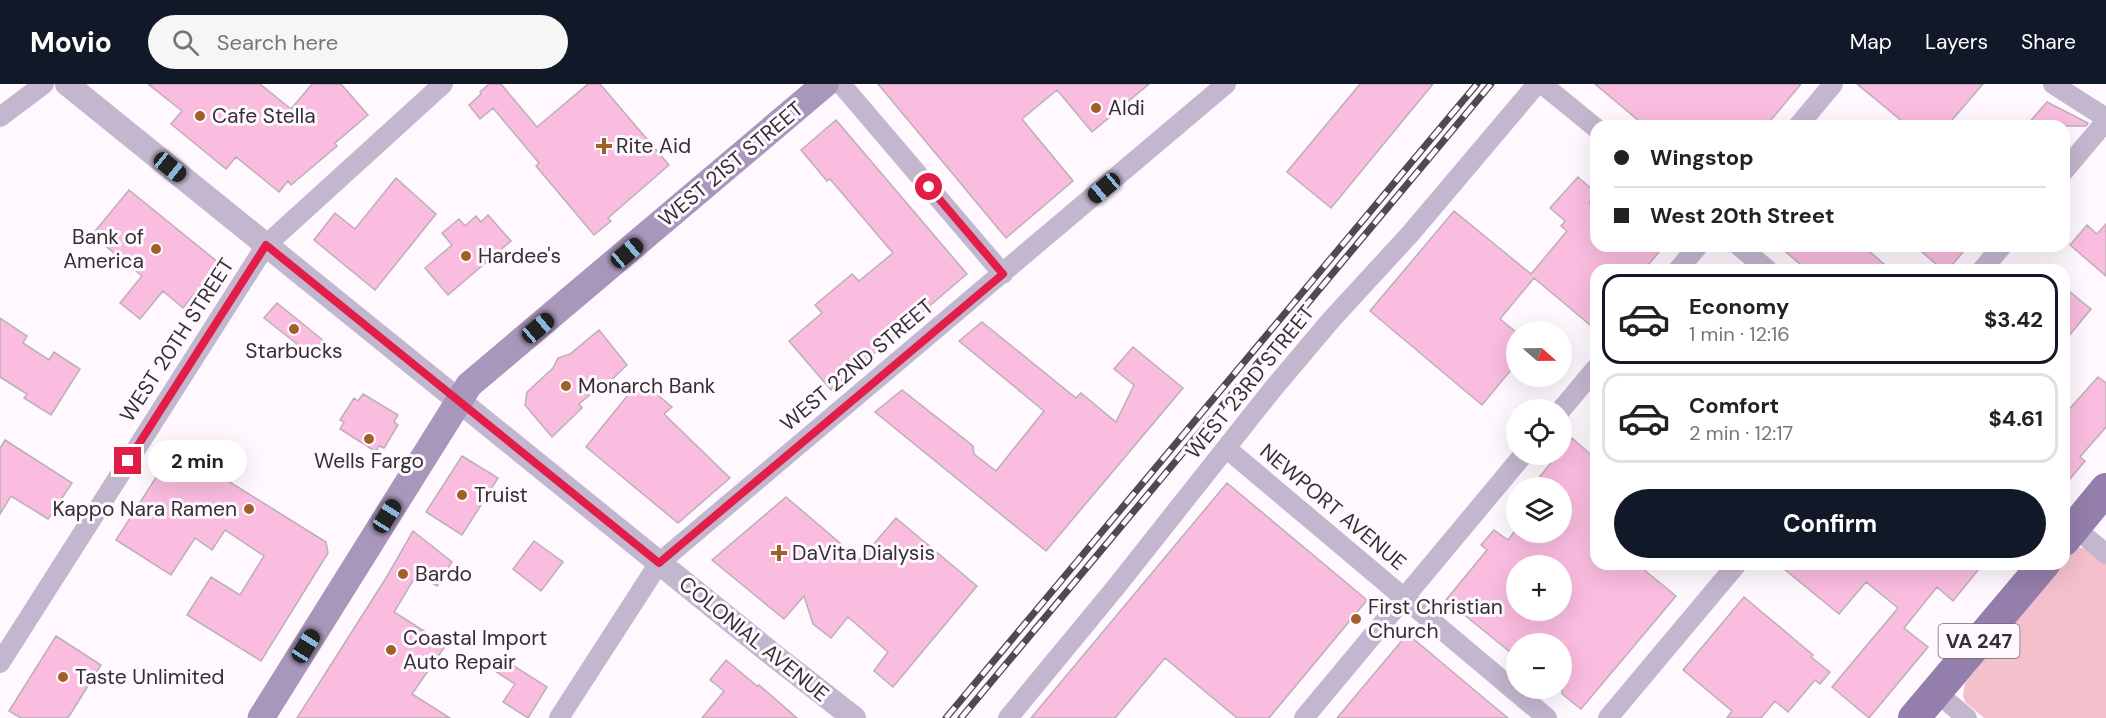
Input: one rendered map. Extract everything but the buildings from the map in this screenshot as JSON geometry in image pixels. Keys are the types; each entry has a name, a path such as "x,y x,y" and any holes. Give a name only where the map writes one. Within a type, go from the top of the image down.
{"main road":[{"name":"WEST 21ST STREET","path":"261,718 469,386 825,84"},
{"path":"2070,525 2106,489"},
{"name":"VA 247","path":"1914,718 2039,570"}],"street":[{"path":"0,117 44,84"},
{"name":"WEST 20TH STREET","path":"0,663 266,245 443,84"},
{"path":"841,84 1003,274"},
{"name":"WEST 22ND STREET","path":"559,718 659,563 1226,84"},
{"name":"WEST 23RD STREET","path":"1008,718 1272,390 1331,320 1411,233 1537,84"},
{"path":"1542,84 1590,123"},
{"path":"1803,120 1833,84"},
{"path":"2053,84 2106,119 2070,164"},
{"name":"COLONIAL AVENUE","path":"78,87 266,245 854,718"},
{"path":"1683,264 1693,252"},
{"path":"1746,252 1761,264"},
{"path":"1987,264 1997,252"},
{"path":"1570,399 1590,375"},
{"name":"NEWPORT AVENUE","path":"1226,448 1548,718"},
{"path":"1304,718 1515,465"},
{"path":"2070,530 2106,554"},
{"path":"1608,718 1732,570"},
{"path":"1936,692 1967,718"}],"shaded area":[{"path":"2076,547 2088,549 2106,564 2106,718 1984,718 1965,702 1963,695 1965,683 2057,570 2070,570 2070,554"}],"railway":[{"path":"946,718 1477,84"},
{"path":"961,718 1491,84"}],"place":[{"name":"Aldi","path":"1096,108"},
{"name":"Cafe Stella","path":"200,116"},
{"name":"Rite Aid","path":"604,146"},
{"name":"Bank of America","path":"156,249"},
{"name":"Hardee's","path":"466,256"},
{"name":"Starbucks","path":"294,329"},
{"name":"Monarch Bank","path":"566,386"},
{"name":"Wells Fargo","path":"369,439"},
{"name":"Truist","path":"462,495"},
{"name":"Kappo Nara Ramen","path":"249,509"},
{"name":"DaVita Dialysis","path":"779,553"},
{"name":"Bardo","path":"403,574"},
{"name":"First Christian Church","path":"1356,619"},
{"name":"Coastal Import Auto Repair","path":"391,650"},
{"name":"Taste Unlimited","path":"63,677"}],"route":[{"path":"128,461 266,245 659,563 1003,274 929,187"}]}
